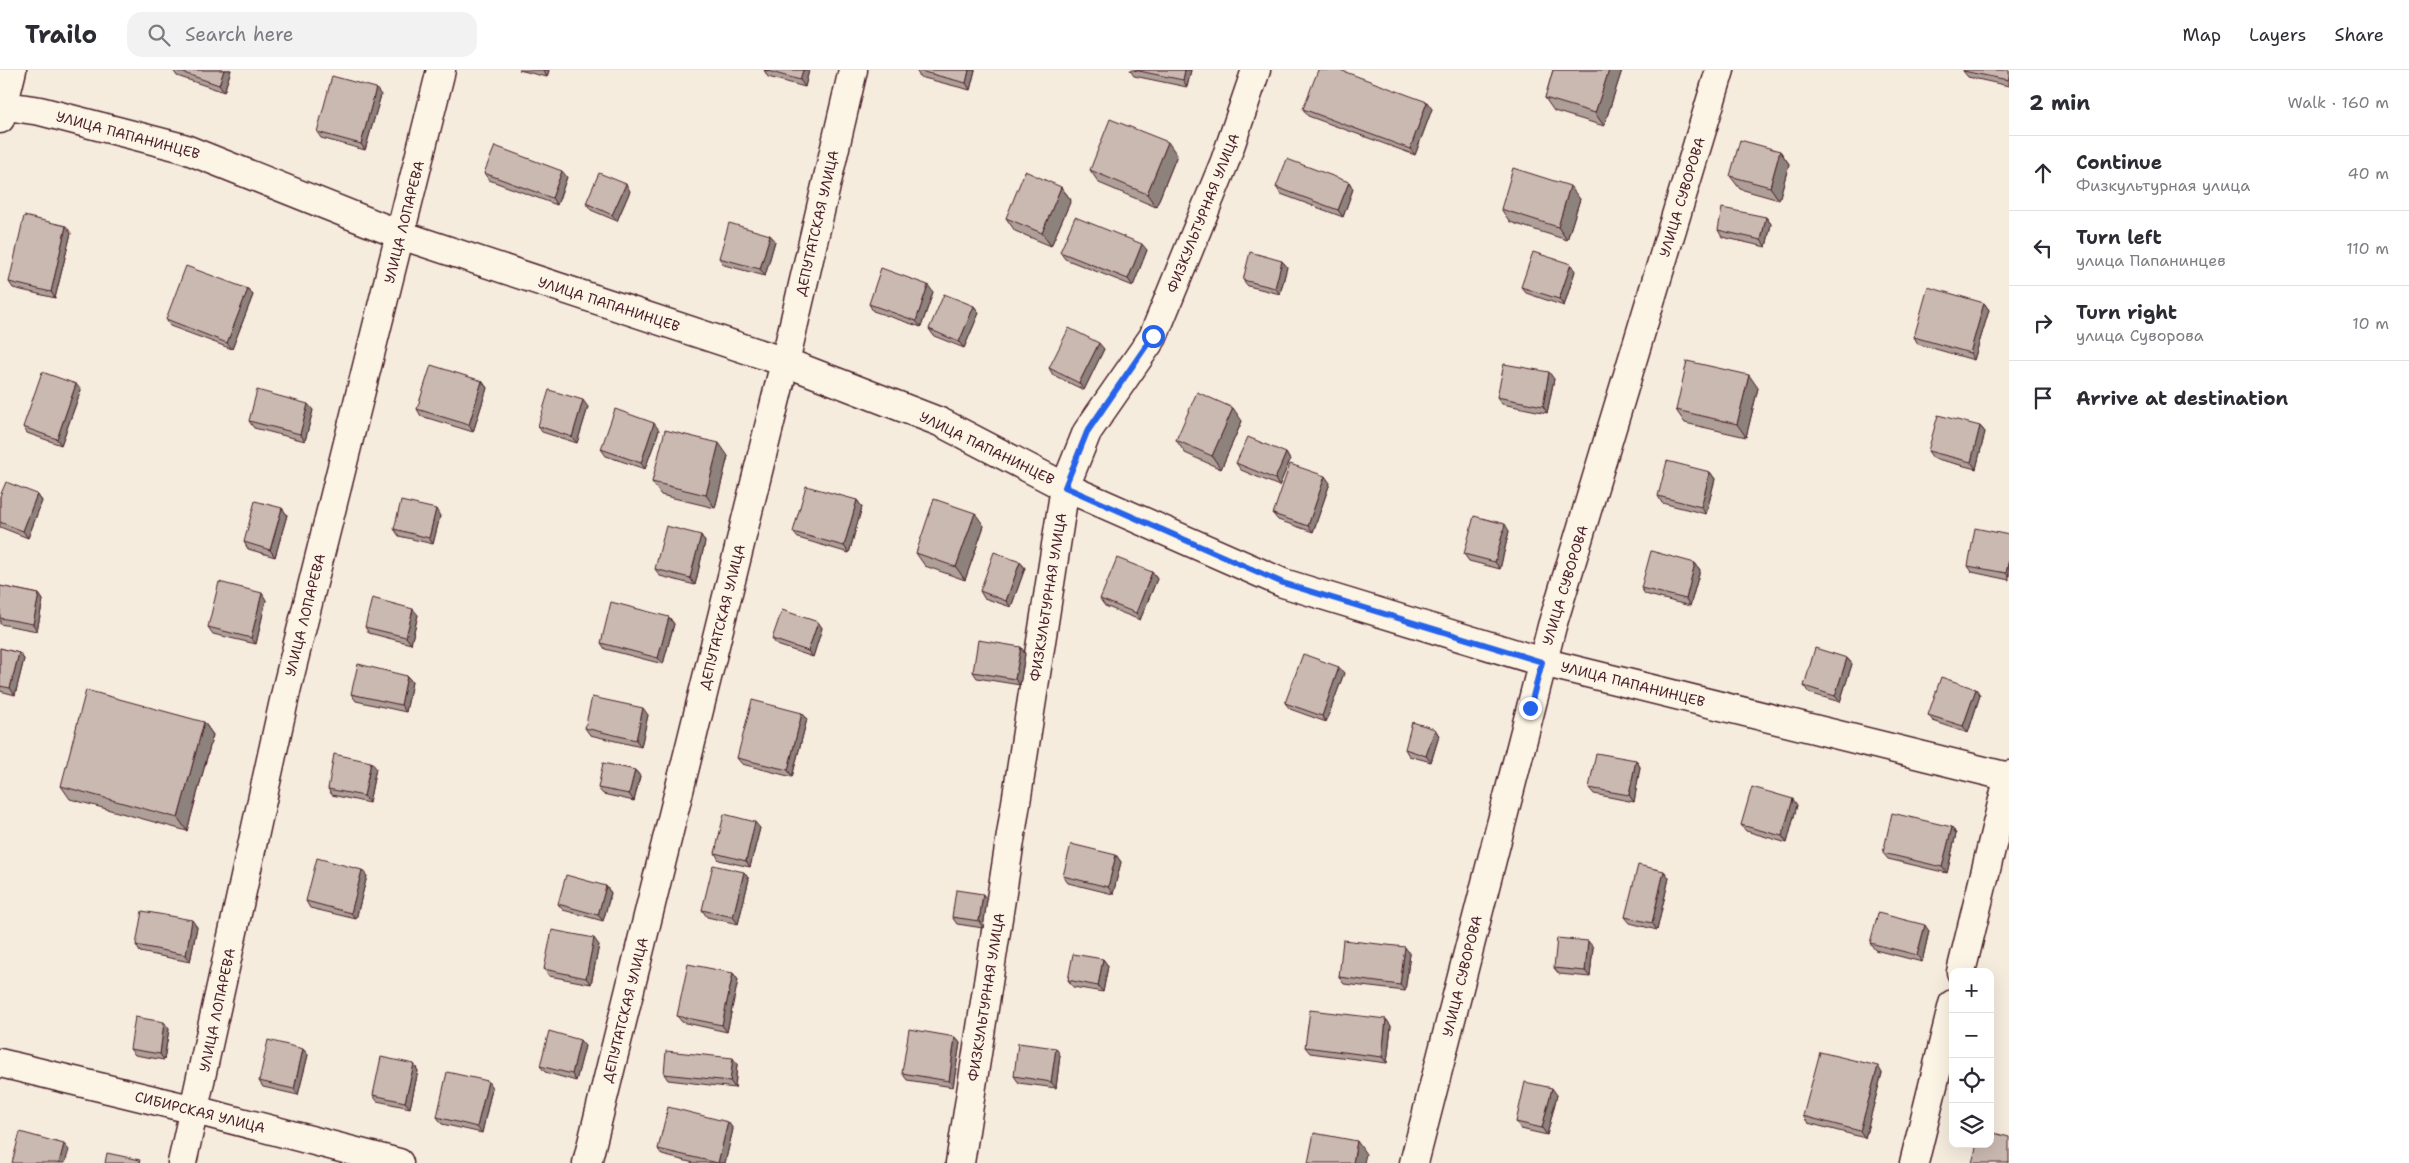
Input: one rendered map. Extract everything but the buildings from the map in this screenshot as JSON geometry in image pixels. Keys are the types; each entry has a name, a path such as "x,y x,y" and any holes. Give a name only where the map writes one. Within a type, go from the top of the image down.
{"street":[{"path":"1,110 12,70"},
{"name":"УЛИЦА ЛОПАРЕВА","path":"182,1163 288,687 441,70"},
{"name":"ДЕПУТАТСКАЯ УЛИЦА","path":"587,1163 784,362 853,70"},
{"name":"ФИЗКУЛЬТУРНАЯ УЛИЦА","path":"960,1163 1065,487 1087,432 1153,336 1225,161 1256,70"},
{"name":"УЛИЦА СУВОРОВА","path":"1414,1163 1542,662 1720,70"},
{"name":"УЛИЦА ПАПАНИНЦЕВ","path":"1,110 40,111 183,148 401,235 784,362 940,422 1065,487 1283,583 1542,662 2009,776"},
{"path":"1962,968 2009,776"},
{"path":"1914,1163 1951,1013"},
{"name":"СИБИРСКАЯ УЛИЦА","path":"0,1063 195,1110 399,1163"}],"route":[{"path":"1153,336 1087,432 1065,487 1283,583 1542,662 1530,708"}]}
